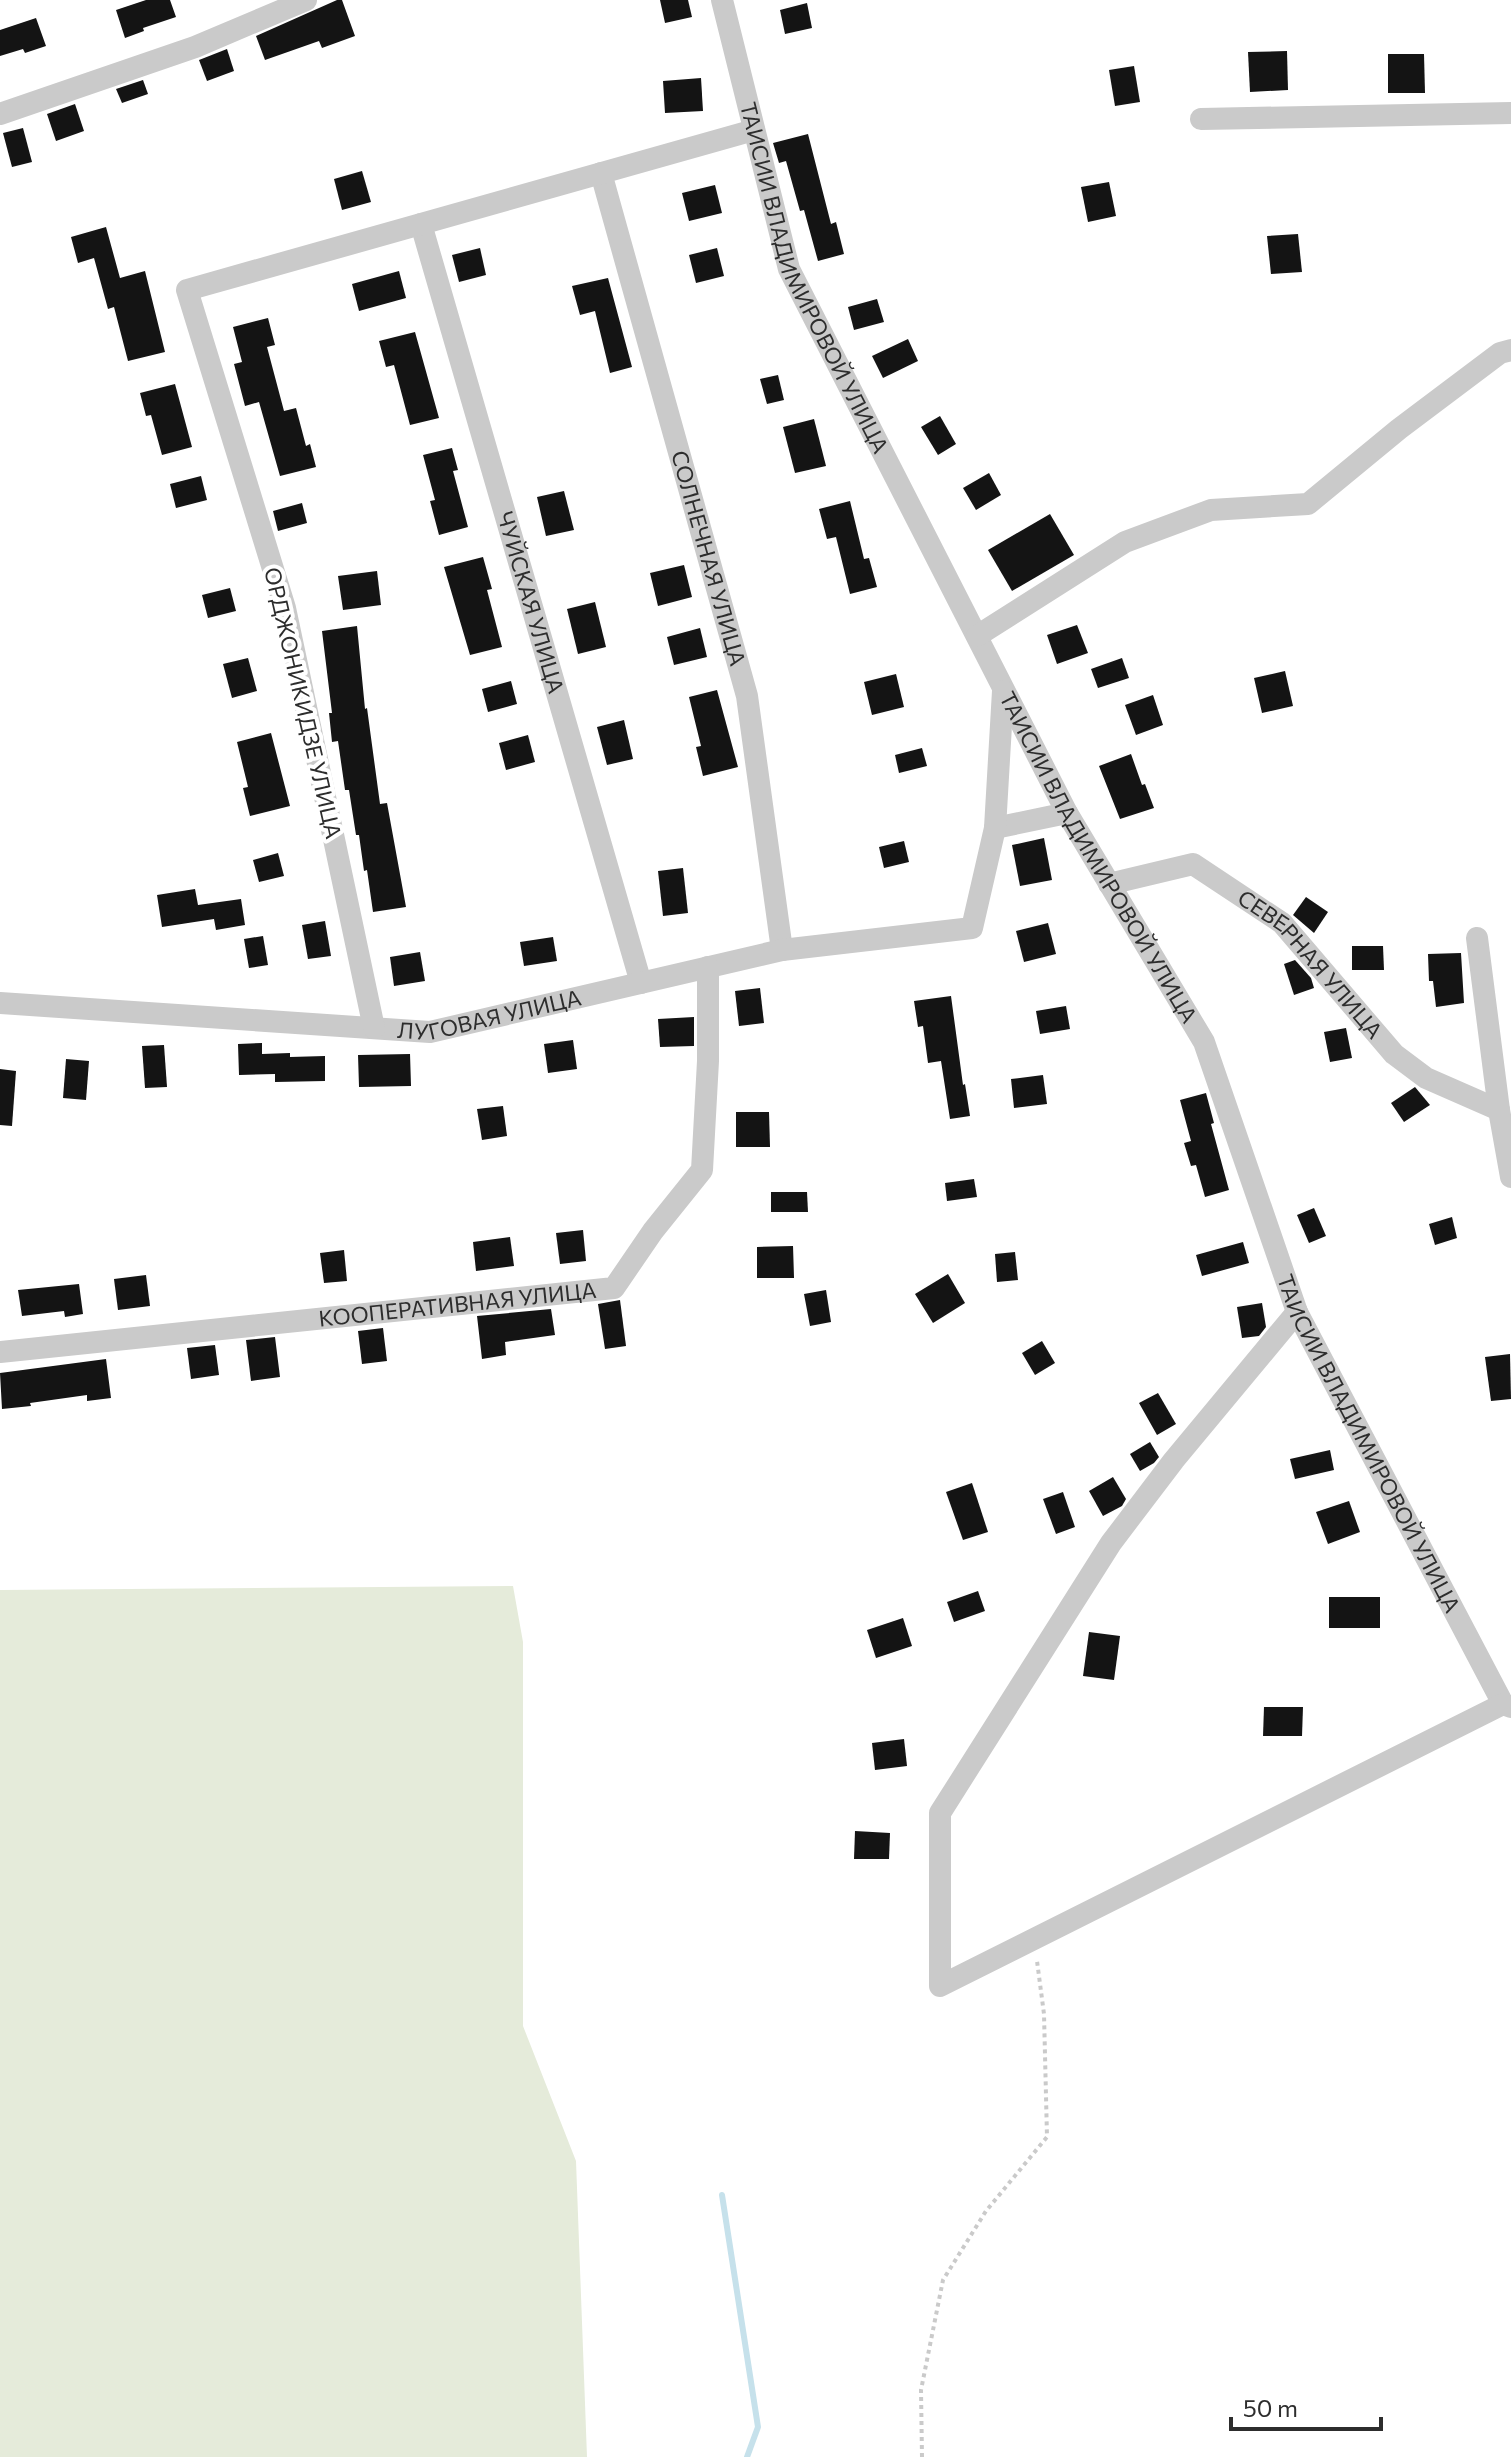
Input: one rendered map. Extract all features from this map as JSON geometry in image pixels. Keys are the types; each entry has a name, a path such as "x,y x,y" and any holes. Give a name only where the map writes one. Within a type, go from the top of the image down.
{"street":[{"path":"0,114 195,47 306,0"},
{"name":"ТАИСИИ ВЛАДИМИРОВОЙ УЛИЦА","path":"722,0 789,269 1067,813 1204,1042 1297,1312 1507,1706"},
{"path":"1201,119 1511,113"},
{"path":"421,224 754,130"},
{"name":"СОЛНЕЧНАЯ УЛИЦА","path":"601,173 747,696 782,950"},
{"name":"ОРДЖОНИКИДЗЕ УЛИЦА","path":"374,1028 285,608 187,290 421,224"},
{"name":"ЧУЙСКАЯ УЛИЦА","path":"421,224 641,983"},
{"path":"977,636 1125,542 1211,510 1308,504 1399,429 1500,353 1511,350"},
{"path":"1004,689 995,828 1067,813"},
{"name":"ЛУГОВАЯ УЛИЦА","path":"0,1003 430,1032 782,950 972,928 995,828"},
{"name":"СЕВЕРНАЯ УЛИЦА","path":"1109,884 1193,864 1282,923 1394,1054 1426,1078 1499,1110"},
{"path":"1477,938 1499,1110 1511,1177"},
{"name":"КООПЕРАТИВНАЯ УЛИЦА","path":"0,1352 614,1288 653,1231 702,1170 708,1061 708,967"},
{"path":"1297,1312 1174,1460 1111,1543 940,1813 940,1986 1507,1706"}],"path":[{"path":"922,2457 921,2390 943,2280 986,2211 1047,2137 1044,2014 1034,1939"}],"green space":[{"path":"513,1586 523,1642 523,2026 576,2161 587,2457 0,2457 0,1590"}],"building":[{"path":"146,0 170,0 176,17 125,38 116,10"},
{"path":"342,0 355,36 322,48 319,41 265,60 256,36"},
{"path":"660,0 688,0 692,17 665,23"},
{"path":"807,3 812,28 785,34 780,10"},
{"path":"36,18 46,46 0,56 0,30"},
{"path":"227,49 234,71 207,81 199,60"},
{"path":"1287,51 1288,90 1250,92 1248,52"},
{"path":"1388,54 1424,54 1425,93 1388,93"},
{"path":"1134,66 1140,102 1115,106 1109,70"},
{"path":"701,78 703,111 665,113 663,81"},
{"path":"143,80 148,94 122,103 116,89"},
{"path":"75,104 84,131 56,141 47,114"},
{"path":"23,128 32,162 12,167 3,133"},
{"path":"808,134 831,224 836,222 844,254 818,261 786,161 779,163 773,143"},
{"path":"362,171 371,202 342,210 334,179"},
{"path":"1109,182 1116,216 1088,222 1081,187"},
{"path":"715,185 722,213 689,221 682,193"},
{"path":"106,227 120,278 145,271 165,352 128,361 114,307 108,309 94,258 78,263 71,237"},
{"path":"1298,234 1302,272 1271,274 1267,236"},
{"path":"480,248 486,275 459,282 452,255"},
{"path":"717,248 724,276 696,283 689,255"},
{"path":"399,271 406,298 359,311 352,284"},
{"path":"608,278 632,367 610,373 595,311 580,315 572,286"},
{"path":"877,299 884,322 854,330 848,307"},
{"path":"268,318 275,345 267,347 284,411 296,408 306,446 310,444 316,467 280,476 259,402 245,406 234,364 242,362 233,327"},
{"path":"415,332 439,418 410,425 394,365 386,367 379,341"},
{"path":"908,339 918,361 883,378 872,356"},
{"path":"778,375 784,400 767,404 760,379"},
{"path":"175,384 192,447 162,455 151,415 146,416 140,393"},
{"path":"940,416 956,444 938,455 921,427"},
{"path":"814,419 826,466 795,473 783,427"},
{"path":"452,448 458,470 453,471 468,527 439,535 430,501 435,500 423,455"},
{"path":"989,473 1001,495 976,510 963,488"},
{"path":"201,476 207,500 176,508 170,484"},
{"path":"564,491 574,530 546,536 537,497"},
{"path":"850,501 864,559 869,558 877,587 850,594 836,537 827,539 819,509"},
{"path":"302,503 307,523 278,531 273,511"},
{"path":"1050,514 1074,555 1012,591 988,550"},
{"path":"483,557 492,589 487,590 502,647 470,655 444,567"},
{"path":"684,565 692,597 658,606 650,573"},
{"path":"377,571 381,605 343,610 338,576"},
{"path":"230,588 236,611 208,618 202,595"},
{"path":"595,602 606,647 578,654 567,609"},
{"path":"1077,625 1088,653 1057,664 1047,635"},
{"path":"357,626 365,709 380,804 387,803 406,907 373,912 349,790 345,790 338,741 332,742 329,713 332,713 322,631"},
{"path":"700,628 707,657 674,665 667,637"},
{"path":"248,658 257,691 232,698 223,664"},
{"path":"1122,658 1129,678 1098,688 1091,669"},
{"path":"1285,671 1293,706 1262,713 1254,678"},
{"path":"896,674 904,707 872,715 864,682"},
{"path":"511,681 517,704 488,712 482,689"},
{"path":"717,690 738,767 703,776 696,747 701,746 689,697"},
{"path":"1153,695 1163,725 1136,735 1125,705"},
{"path":"624,720 633,759 607,765 597,727"},
{"path":"271,733 290,806 250,816 243,788 248,787 237,742"},
{"path":"528,735 535,762 506,770 499,743"},
{"path":"922,748 927,766 899,773 895,755"},
{"path":"1131,754 1154,808 1120,819 1099,766"},
{"path":"1044,838 1052,880 1020,886 1012,845"},
{"path":"904,841 909,862 884,868 879,847"},
{"path":"278,853 284,876 259,882 253,860"},
{"path":"683,868 688,913 663,916 658,871"},
{"path":"195,889 198,905 241,899 245,925 216,930 214,919 162,927 157,895"},
{"path":"1306,897 1328,912 1314,933 1293,915"},
{"path":"325,921 331,956 308,959 302,925"},
{"path":"1048,923 1056,954 1024,962 1016,931"},
{"path":"263,936 268,965 249,968 244,939"},
{"path":"553,937 557,961 524,966 520,942"},
{"path":"1352,946 1383,946 1384,970 1352,970"},
{"path":"420,952 425,981 394,986 390,957"},
{"path":"1461,953 1464,1003 1436,1007 1433,981 1429,981 1428,954"},
{"path":"1295,960 1311,978 1314,988 1294,995 1284,964"},
{"path":"760,988 764,1023 739,1026 735,991"},
{"path":"951,996 970,1116 950,1119 941,1061 928,1063 923,1026 918,1027 914,1001"},
{"path":"1066,1006 1070,1029 1040,1034 1036,1011"},
{"path":"694,1017 694,1046 660,1047 658,1019"},
{"path":"1346,1028 1352,1058 1330,1062 1324,1032"},
{"path":"573,1040 577,1069 548,1073 544,1044"},
{"path":"262,1043 262,1054 325,1056 325,1081 275,1082 275,1074 239,1075 238,1044"},
{"path":"164,1045 167,1087 145,1088 142,1046"},
{"path":"410,1054 411,1086 359,1087 358,1055"},
{"path":"66,1059 89,1061 86,1100 63,1098"},
{"path":"0,1069 16,1071 12,1126 0,1125"},
{"path":"1043,1075 1047,1104 1014,1108 1011,1079"},
{"path":"1415,1087 1430,1105 1404,1122 1391,1103"},
{"path":"1206,1093 1229,1190 1205,1197 1196,1165 1191,1166 1184,1143 1191,1141 1180,1100"},
{"path":"503,1106 507,1136 482,1140 477,1109"},
{"path":"736,1112 769,1112 770,1147 736,1147"},
{"path":"974,1179 977,1197 947,1201 945,1183"},
{"path":"771,1192 807,1192 808,1212 771,1212"},
{"path":"1314,1208 1326,1236 1309,1243 1297,1215"},
{"path":"1452,1217 1457,1238 1435,1245 1429,1224"},
{"path":"583,1230 586,1261 560,1264 556,1233"},
{"path":"510,1237 514,1266 476,1271 473,1242"},
{"path":"1243,1242 1249,1263 1202,1276 1196,1255"},
{"path":"793,1246 794,1278 757,1278 757,1247"},
{"path":"344,1250 347,1281 324,1283 320,1253"},
{"path":"1015,1252 1018,1280 997,1282 995,1254"},
{"path":"948,1274 965,1303 933,1323 915,1294"},
{"path":"146,1275 150,1306 118,1310 114,1279"},
{"path":"79,1284 83,1314 65,1317 64,1311 22,1316 18,1290"},
{"path":"826,1290 831,1322 810,1326 804,1294"},
{"path":"620,1300 626,1346 605,1349 598,1304"},
{"path":"1262,1303 1266,1327 1259,1336 1242,1338 1237,1307"},
{"path":"551,1309 555,1335 505,1342 506,1355 482,1359 477,1316"},
{"path":"383,1328 387,1361 362,1364 358,1331"},
{"path":"275,1337 280,1377 251,1381 246,1340"},
{"path":"1042,1341 1055,1363 1035,1375 1022,1353"},
{"path":"215,1345 219,1375 191,1379 187,1348"},
{"path":"1510,1354 1511,1399 1491,1401 1485,1357"},
{"path":"106,1359 111,1398 87,1401 87,1395 2,1409 0,1373"},
{"path":"1158,1393 1176,1424 1157,1435 1139,1403"},
{"path":"1150,1442 1159,1457 1140,1471 1130,1454"},
{"path":"1330,1450 1334,1470 1295,1479 1290,1459"},
{"path":"1113,1477 1126,1499 1122,1506 1103,1516 1089,1491"},
{"path":"972,1483 988,1532 963,1540 946,1492"},
{"path":"1063,1492 1075,1527 1056,1534 1043,1499"},
{"path":"1349,1501 1360,1532 1328,1544 1316,1512"},
{"path":"978,1591 985,1611 954,1622 947,1602"},
{"path":"1329,1597 1380,1597 1380,1628 1329,1628"},
{"path":"903,1618 912,1646 876,1658 867,1630"},
{"path":"1089,1632 1120,1636 1114,1680 1083,1676"},
{"path":"1264,1707 1303,1707 1302,1736 1263,1736"},
{"path":"904,1739 907,1766 875,1770 872,1743"},
{"path":"855,1831 890,1833 889,1859 854,1859"}],"waterway":[{"path":"722,2195 758,2427 747,2457"}]}
